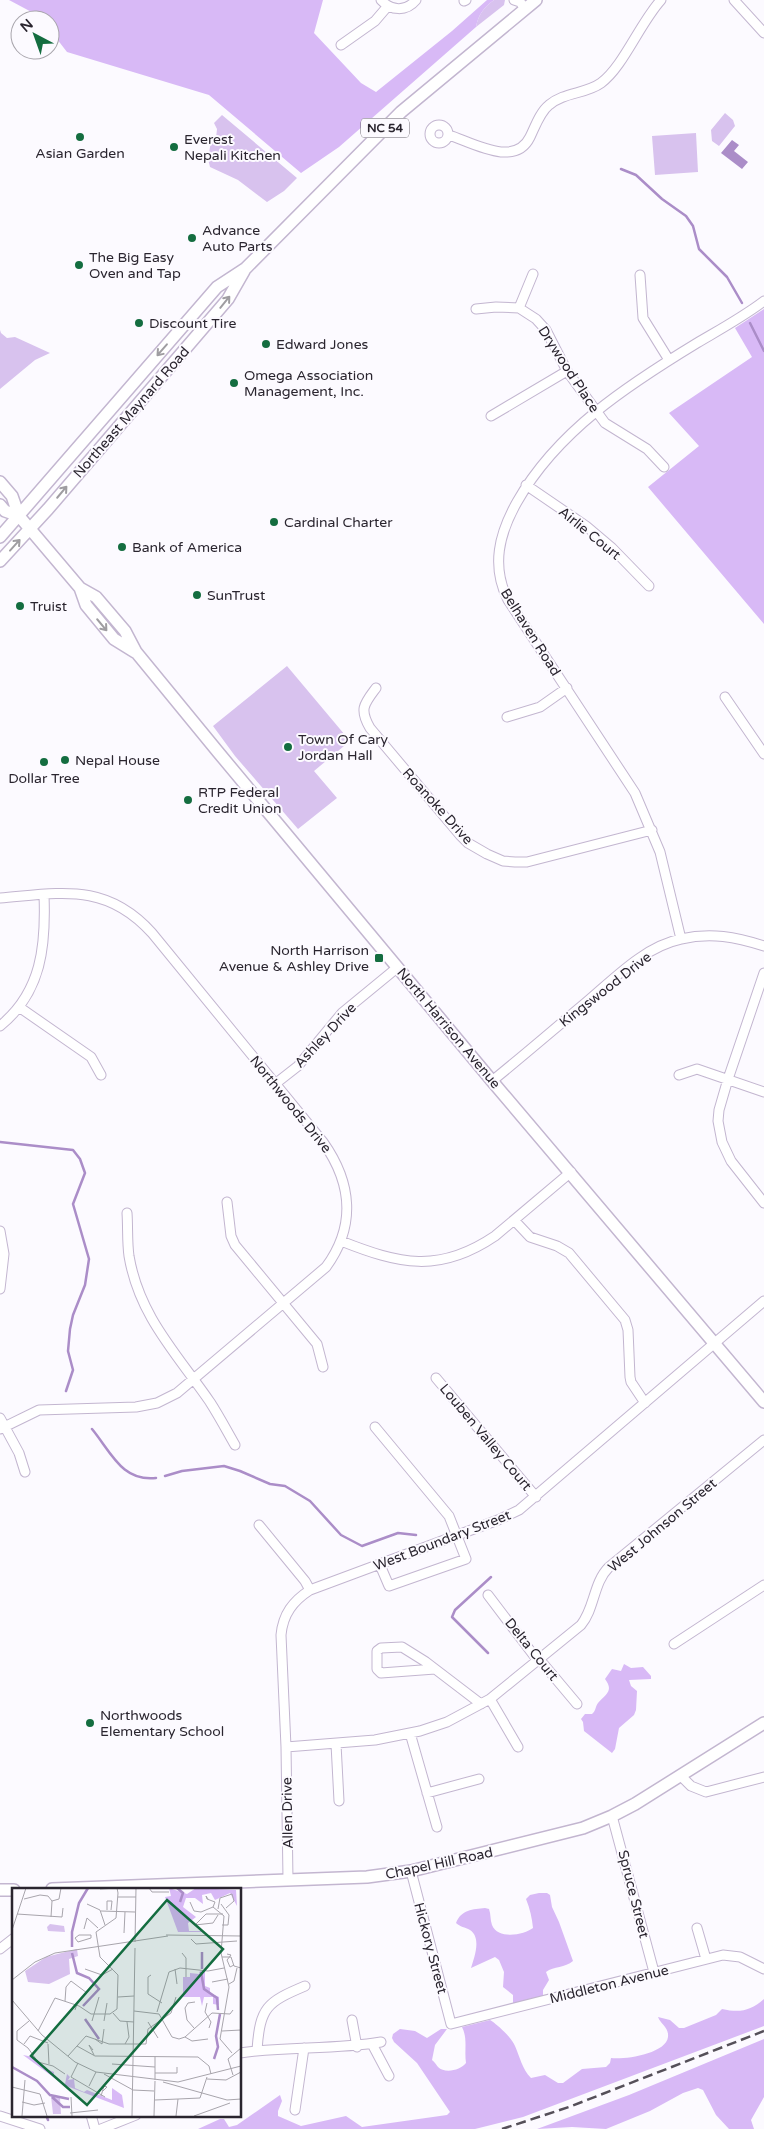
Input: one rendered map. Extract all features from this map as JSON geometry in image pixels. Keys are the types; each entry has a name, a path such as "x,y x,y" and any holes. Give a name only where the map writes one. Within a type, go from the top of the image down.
{"main road":[{"name":"Northeast Maynard Road","path":"18,516 217,287 246,268 321,190 401,112 520,3 536,0"},
{"name":"Northeast Maynard Road","path":"30,529 228,298 246,268"},
{"name":"North Harrison Avenue","path":"0,482 12,496 18,516"},
{"name":"North Harrison Avenue","path":"0,505 5,510 18,516 30,529 80,588 86,605 114,639 136,652 492,1081 764,1402"},
{"name":"NC 54","path":"0,537 18,516"},
{"name":"NC 54","path":"0,561 30,529"},
{"name":"Chapel Hill Road","path":"76,1888 367,1877 411,1871 566,1833 612,1816 681,1776 764,1723"}],"street":[{"path":"342,46 375,21 384,3 398,9 408,7 416,0"},
{"path":"449,135 505,154 521,149 528,142 548,106 564,96 592,88 610,74 652,9 660,0"},
{"path":"734,0 764,33"},
{"path":"476,309 496,306 519,308 533,274"},
{"path":"640,275 643,318 669,360"},
{"name":"Belhaven Road","path":"681,939 666,875 643,808 626,776 514,610 502,588 498,573 501,539 511,513 526,485 548,457 596,412 631,385 764,301"},
{"name":"Drywood Place","path":"519,308 536,319 546,330 567,371 596,412 613,430 647,449 664,467"},
{"path":"492,416 567,371"},
{"name":"Airlie Court","path":"526,485 586,526 612,548 649,586"},
{"name":"Roanoke Drive","path":"376,688 364,704 363,710 370,728 460,835 468,843 487,854 504,861 528,862 652,830"},
{"path":"507,717 540,707 567,688"},
{"path":"725,697 764,754"},
{"name":"Northwoods Drive","path":"0,898 82,893 100,897 122,907 138,918 323,1142 338,1168 346,1197 346,1219 341,1241 326,1267 194,1381 167,1399 146,1406 39,1410 2,1424"},
{"path":"0,1026 18,1007 37,975 43,953 45,929 44,895"},
{"name":"Kingswood Drive","path":"492,1081 636,962 663,945 703,935 724,936 764,946"},
{"name":"Ashley Drive","path":"275,1084 298,1066 342,1013 398,967"},
{"path":"764,973 719,1110 719,1128 722,1142 730,1161 764,1203"},
{"path":"18,1007 91,1057 101,1074"},
{"path":"679,1075 697,1069 764,1092"},
{"path":"341,1241 407,1262 433,1261 453,1257 472,1250 495,1236 571,1172"},
{"path":"227,1202 231,1236 236,1245 317,1344 323,1367"},
{"path":"127,1213 129,1255 138,1289 159,1331 210,1402 234,1445"},
{"path":"514,1220 530,1237 557,1246 569,1253 625,1320 628,1330 631,1382 645,1403"},
{"path":"0,1231 4,1247 0,1289"},
{"name":"West Boundary Street","path":"286,1747 282,1685 282,1626 291,1606 310,1590 509,1516 536,1497 764,1301"},
{"name":"Louben Valley Court","path":"436,1378 536,1497"},
{"path":"2,1424 19,1452 25,1472"},
{"path":"375,1427 449,1516 466,1559 389,1586 380,1565"},
{"name":"West Johnson Street","path":"286,1747 375,1740 410,1733 446,1722 490,1699 540,1660 584,1621 596,1586 607,1569 764,1440"},
{"path":"259,1525 305,1581 310,1590"},
{"path":"674,1644 764,1585"},
{"name":"Delta Court","path":"488,1595 577,1704"},
{"path":"435,1669 382,1673 377,1669 377,1651 381,1648 402,1647 435,1669 481,1704"},
{"path":"490,1699 518,1747"},
{"path":"410,1733 437,1827"},
{"path":"336,1744 339,1801"},
{"name":"Allen Drive","path":"286,1747 288,1879"},
{"path":"681,1776 692,1786 706,1792 764,1777"},
{"path":"428,1793 479,1779"},
{"name":"Spruce Street","path":"612,1816 654,1972"},
{"name":"Hickory Street","path":"411,1871 451,2024"},
{"path":"697,1928 706,1959"},
{"path":"0,1949 12,1940"},
{"name":"Middleton Avenue","path":"451,2024 732,1954 764,1969"},
{"path":"257,2050 258,2029 270,2005 280,1997 305,1986"},
{"path":"352,2020 358,2047"},
{"path":"241,2053 270,2048 358,2047 376,2043 390,2076"},
{"path":"294,2110 304,2048"},
{"path":"0,2116 40,2129"},
{"path":"91,2116 95,2129"},
{"path":"101,2129 134,2116"}],"shaded area":[{"path":"9,0 323,0 314,33 361,83 376,92 452,31 487,0 494,0 482,12 476,27 339,147 301,173 209,95 67,52 60,43 60,10 28,10"},
{"path":"494,0 505,0 504,5 476,27 482,12"},
{"path":"725,113 733,120 735,126 719,146 712,141 711,130"},
{"path":"222,115 297,178 284,191 267,202 238,180 210,167 208,159 211,141 216,138 217,129 214,123"},
{"path":"696,133 698,172 655,175 652,136"},
{"path":"732,140 739,145 734,151 748,162 742,169 721,153"},
{"path":"764,309 764,624 648,487 699,446 669,413 752,357 735,328"},
{"path":"0,330 7,338 15,337 50,353 35,360 0,389"},
{"path":"287,666 350,741 314,771 337,798 298,829 235,756 213,726"},
{"path":"624,1664 631,1668 643,1667 651,1676 651,1679 629,1680 631,1686 637,1691 636,1710 634,1715 619,1728 615,1749 612,1753 584,1731 581,1719 585,1714 593,1713 598,1703 608,1692 609,1687 605,1679 612,1669 621,1671"},
{"path":"539,1893 550,1895 552,1907 573,1961 546,1972 549,1980 543,1990 543,1996 513,2005 513,1995 503,1987 504,1972 499,1960 495,1957 471,1968 476,1948 476,1938 470,1930 456,1923 464,1913 485,1908 489,1909 492,1925 495,1930 511,1935 524,1933 533,1928 526,1899 530,1895"},
{"path":"764,1999 764,2026 523,2117 475,2129 198,2129 220,2119 224,2119 229,2127 237,2125 280,2095 282,2101 278,2116 301,2126 346,2116 362,2127 447,2115 450,2112 417,2063 394,2042 393,2034 400,2029 415,2031 427,2038 441,2029 447,2029 435,2045 432,2060 441,2069 453,2070 460,2068 466,2063 464,2031 462,2027 490,2020 511,2039 523,2067 531,2078 545,2075 558,2083 563,2083 582,2069 606,2067 610,2063 611,2058 634,2057 660,2048 665,2043 668,2034 658,2017 670,2020 679,2028 684,2028 716,2015 722,2009 744,2010"},
{"path":"764,2039 764,2097 751,2120 754,2129 729,2129 716,2115 703,2090 698,2088 683,2093 650,2111 606,2129 572,2127 537,2129 629,2095"}],"waterway":[{"path":"621,169 636,175 662,199 686,216 693,226 699,249 727,277 742,303"},
{"path":"750,323 764,351"},
{"path":"0,1142 73,1150 80,1159 85,1173 73,1204 89,1259 85,1285 73,1315 70,1329 68,1351 73,1370 66,1391"},
{"path":"92,1429 118,1464 134,1475 144,1478 156,1478"},
{"path":"165,1476 182,1471 224,1466 270,1484 285,1486 310,1501 341,1535 362,1546 398,1533 416,1535"},
{"path":"488,1653 452,1617 455,1610 491,1577"},
{"path":"46,2116 48,2120"}],"railway":[{"path":"502,2129 569,2107 764,2031"}],"place":[{"name":"Asian Garden","path":"80,137"},
{"name":"Everest Nepali Kitchen","path":"174,147"},
{"name":"Advance Auto Parts","path":"192,238"},
{"name":"The Big Easy Oven and Tap","path":"79,265"},
{"name":"Discount Tire","path":"139,323"},
{"name":"Edward Jones","path":"266,344"},
{"name":"Omega Association Management, Inc.","path":"234,383"},
{"name":"Cardinal Charter","path":"274,522"},
{"name":"Bank of America","path":"122,547"},
{"name":"SunTrust","path":"197,595"},
{"name":"Truist","path":"20,606"},
{"name":"Town Of Cary Jordan Hall","path":"288,747"},
{"name":"Nepal House","path":"65,760"},
{"name":"Dollar Tree","path":"44,762"},
{"name":"RTP Federal Credit Union","path":"188,800"},
{"name":"North Harrison Avenue & Ashley Drive","path":"379,958"},
{"name":"Northwoods Elementary School","path":"90,1723"}]}
